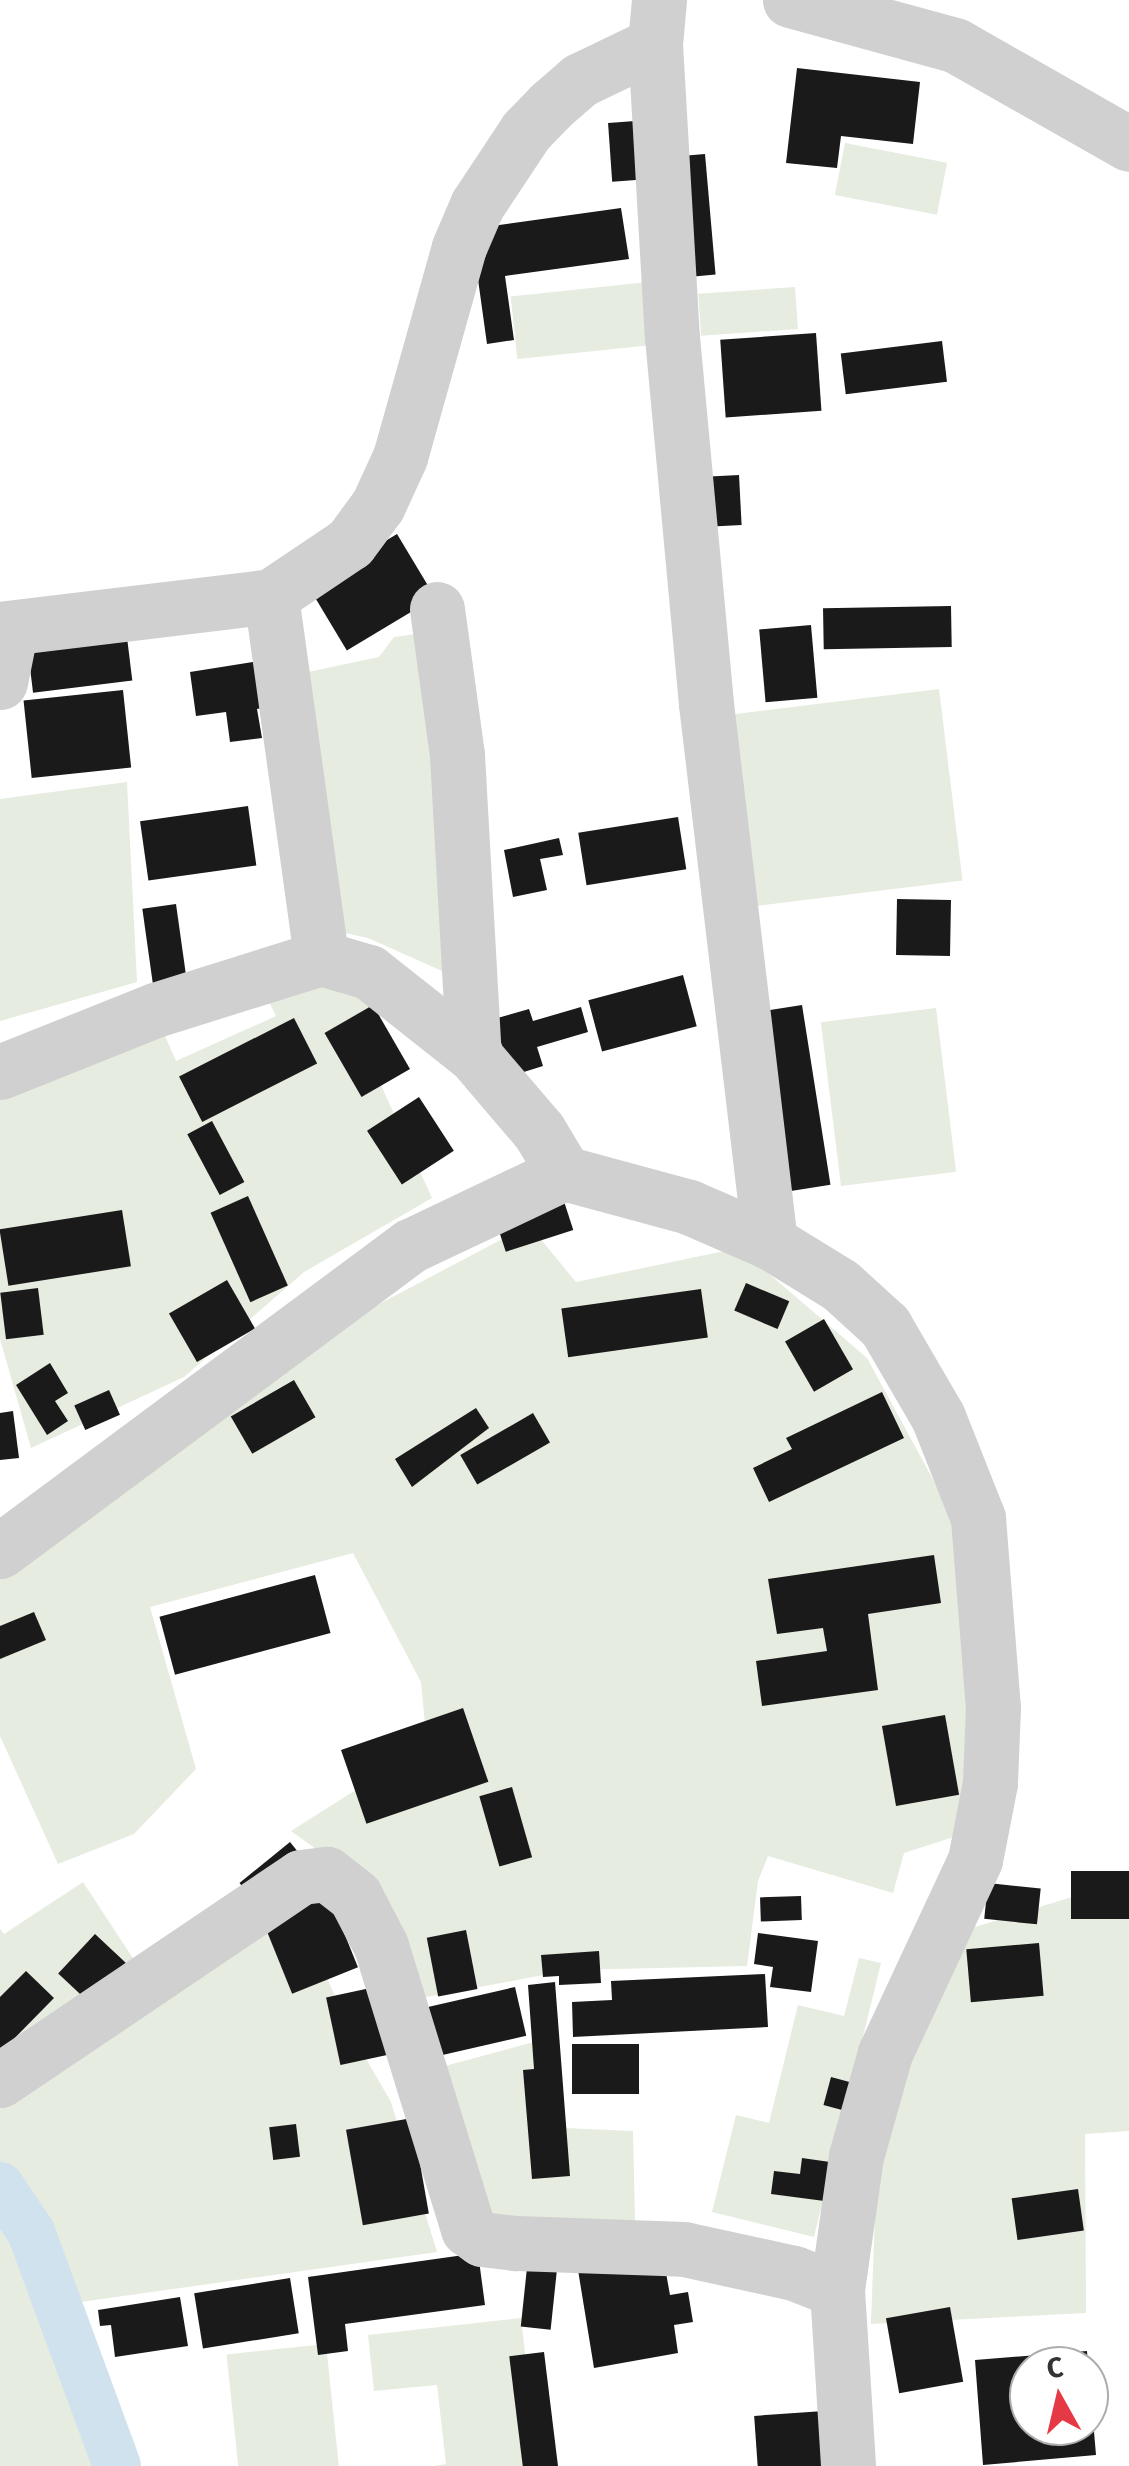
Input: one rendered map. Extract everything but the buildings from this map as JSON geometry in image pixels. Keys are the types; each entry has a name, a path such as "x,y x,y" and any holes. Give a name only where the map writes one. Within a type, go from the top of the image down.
{"lane":[{"path":"790,0 955,45 1129,144"},
{"path":"3,647 272,596 350,542 378,505 400,457 468,223 526,131 580,80 657,22"},
{"path":"657,22 672,337 706,704 770,1242"},
{"path":"272,596 321,958"},
{"path":"437,609 457,755 474,1055"},
{"path":"0,1072 155,1010 321,958 370,972 474,1055 540,1130 564,1173"},
{"path":"0,1552 410,1246 564,1173 689,1207 770,1242 840,1285 885,1326 938,1417 978,1518 992,1707 986,1825 885,2052 856,2156 837,2290 848,2466"},
{"path":"0,2080 302,1876 327,1874 355,1896 381,1946 468,2229 482,2239 516,2243 684,2248 794,2273 837,2290"}],"shaded area":[{"path":"845,143 947,163 937,215 835,195"},
{"path":"648,282 655,345 517,359 511,296"},
{"path":"795,287 798,329 701,336 698,294"},
{"path":"431,632 460,979 368,938 327,929 294,675 379,657 394,637"},
{"path":"939,689 963,881 753,906 730,715"},
{"path":"127,782 137,982 0,1021 0,799"},
{"path":"324,966 390,1010 357,1032 432,1198 304,1272 184,1377 31,1448 0,1339 0,1076 156,1015 176,1061 276,1016 261,985"},
{"path":"936,1008 956,1172 841,1186 821,1022"},
{"path":"529,1225 576,1282 739,1248 867,1358 954,1518 969,1655 963,1834 904,1853 893,1893 768,1856 758,1881 747,1966 570,1970 416,1999 341,1867 291,1831 427,1745 421,1682 353,1553 150,1607 196,1769 134,1834 58,1864 0,1736 0,1575 345,1322"},
{"path":"83,1882 142,1972 0,2071 0,1929 4,1934"},
{"path":"1129,1890 1129,2131 1085,2134 1086,2313 871,2324 877,2159 921,2024 972,1928 1088,1892"},
{"path":"298,1911 350,2031 391,2102 437,2252 66,2304 39,2228 0,2165 0,2096"},
{"path":"859,1958 881,1963 814,2237 712,2212 736,2115 769,2123 798,2005 844,2016"},
{"path":"541,2040 541,2127 633,2131 635,2221 475,2220 434,2069"},
{"path":"0,2199 25,2240 105,2466 0,2466"},
{"path":"521,2318 538,2466 434,2466 446,2464 437,2385 374,2391 368,2335"},
{"path":"326,2344 339,2466 238,2466 227,2354"}],"waterway":[{"path":"0,2186 31,2232 117,2466"}]}
